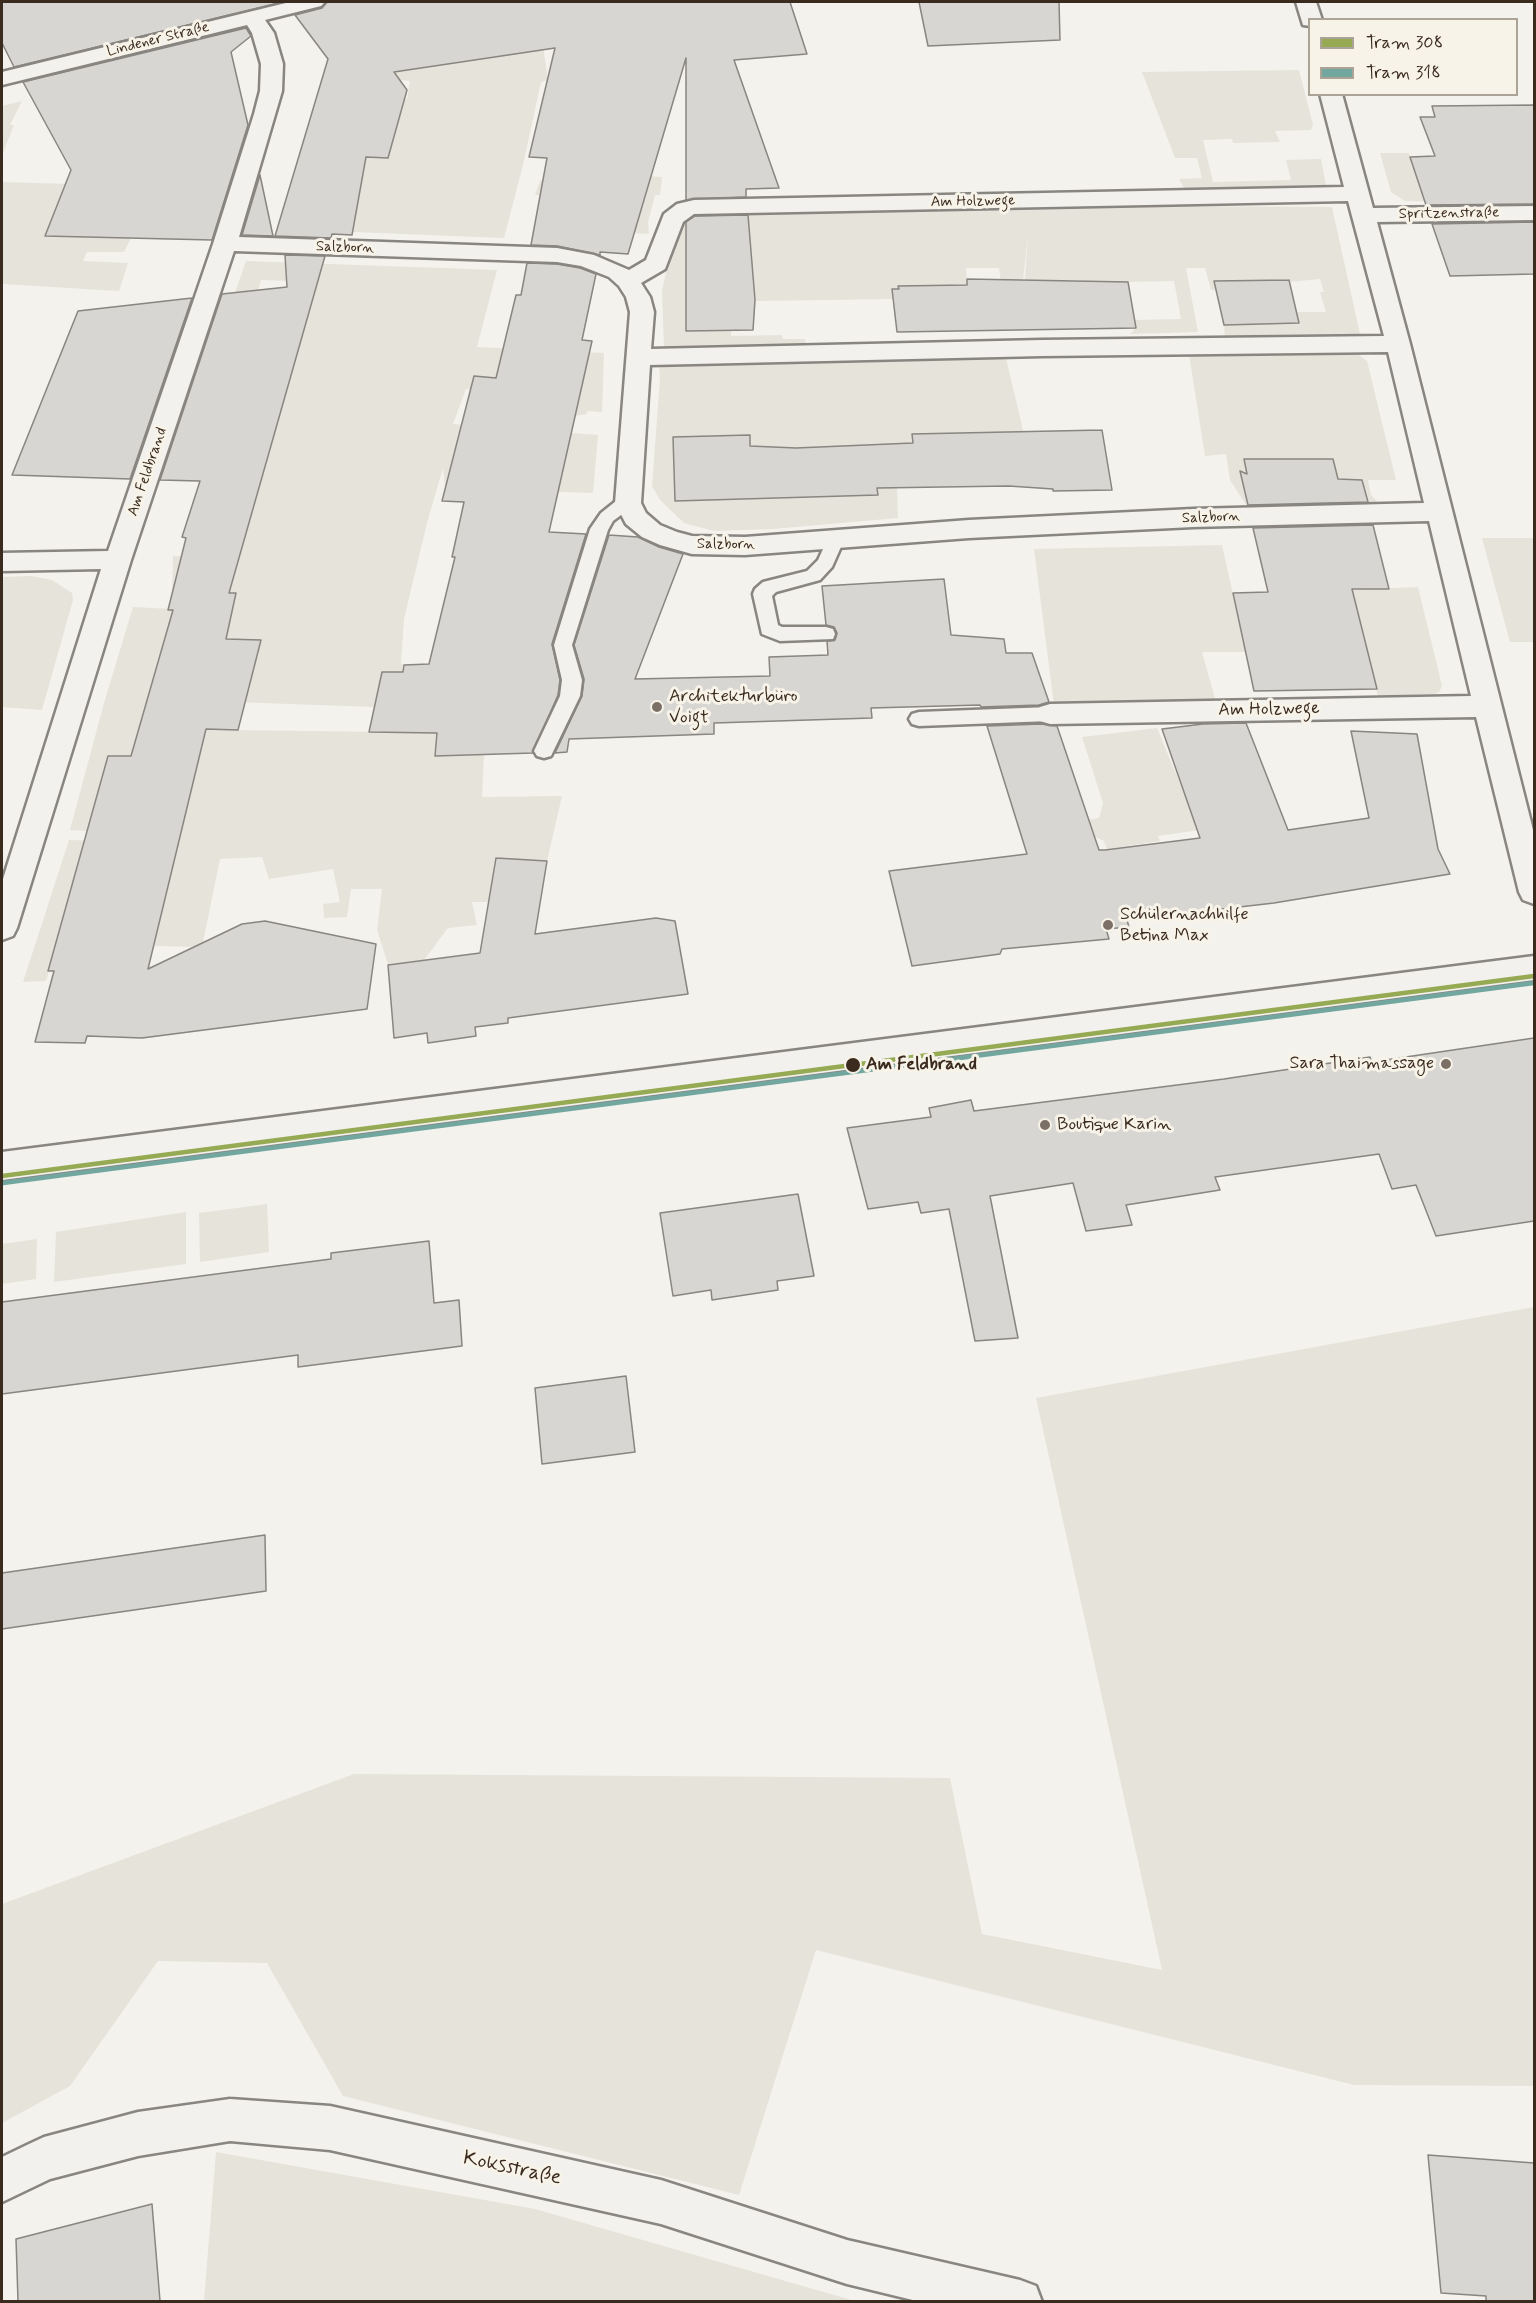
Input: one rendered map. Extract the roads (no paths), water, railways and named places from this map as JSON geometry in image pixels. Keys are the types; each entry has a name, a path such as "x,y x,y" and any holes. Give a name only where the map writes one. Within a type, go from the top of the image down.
{"street":[{"name":"Lindener Straße","path":"2,78 314,2"},
{"path":"1306,2 1310,18"},
{"name":"Am Feldbrand","path":"2,928 118,560 255,150 271,91 272,64 263,33 252,17"},
{"path":"1332,96 1398,344 1534,892"},
{"name":"Spritzenstraße","path":"1361,205 1534,213"},
{"name":"Am Holzwege","path":"628,281 657,264 672,219 685,209 694,207 1361,205"},
{"name":"Salzborn","path":"225,244 557,255 603,266 628,281"},
{"path":"628,281 638,297 642,312 628,503"},
{"path":"638,357 1042,348 1398,344"},
{"name":"Salzborn","path":"628,503 635,518 651,531 669,539 692,545 745,546 958,530 1193,518 1440,513"},
{"path":"2,562 118,560"},
{"name":"Am Holzwege","path":"1050,714 1489,706"},
{"path":"2,1166 1534,968"},
{"name":"Koksstraße","path":"2,2180 44,2159 138,2134 230,2120 330,2128 662,2202 847,2262 1020,2301"}],"lane":[{"path":"544,751 570,696 572,680 563,645 599,530 607,517 628,503"},
{"path":"826,634 780,634 769,629 762,594 770,587 813,576 826,563 834,540"},
{"path":"919,719 1050,714"}],"tram line":[{"name":"308","path":"2,1176 1534,976"},
{"name":"318","path":"3,1183 1534,983"}],"place":[{"name":"Architekturbüro Voigt","path":"657,707"},
{"name":"Schülernachhilfe Betina Max","path":"1108,925"},
{"name":"Sara Thaimassage","path":"1446,1064"},
{"name":"Am Feldbrand","path":"853,1065"},
{"name":"Boutique Karin","path":"1045,1125"}]}
